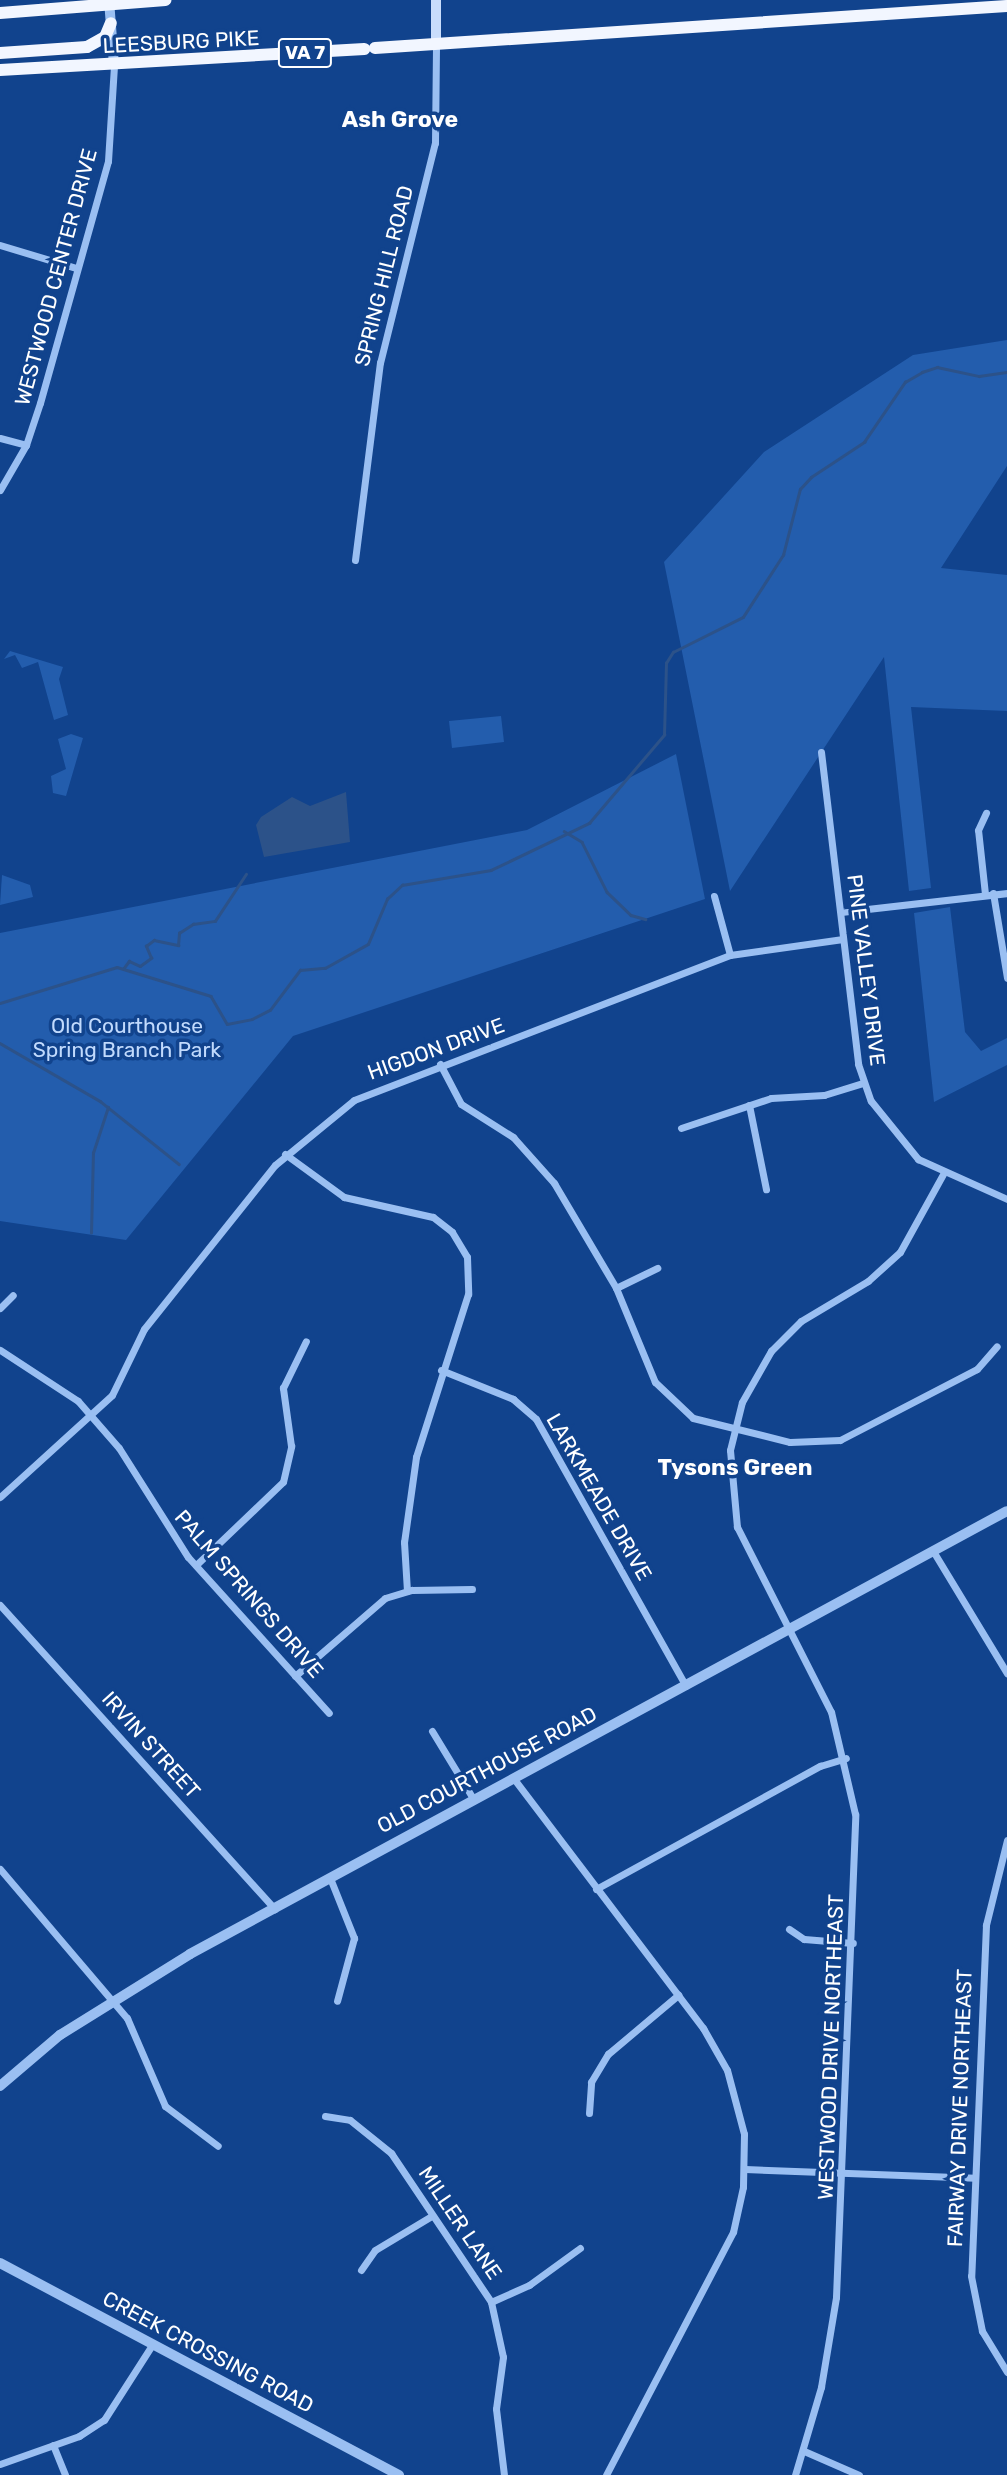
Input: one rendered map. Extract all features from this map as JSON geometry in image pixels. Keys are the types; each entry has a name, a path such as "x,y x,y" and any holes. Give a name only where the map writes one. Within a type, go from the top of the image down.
{"highway":[{"name":"LEESBURG PIKE","path":"0,13 109,2 166,0"},
{"name":"LEESBURG PIKE","path":"0,70 370,49 1007,6"},
{"path":"0,53 87,47 105,37 111,23"}],"main road":[{"name":"SPRING HILL ROAD","path":"436,0 436,44"}],"street":[{"path":"109,2 114,65"},
{"name":"SPRING HILL ROAD","path":"355,560 380,363 435,143 436,44"},
{"name":"WESTWOOD CENTER DRIVE","path":"0,489 26,445 111,141 114,65"},
{"path":"0,245 76,268"},
{"path":"0,438 26,445"},
{"name":"PINE VALLEY DRIVE","path":"821,752 863,1083 891,1133 943,1174 1007,1199"},
{"path":"986,813 978,830 1007,978"},
{"path":"841,912 1007,893"},
{"path":"714,896 730,955"},
{"name":"HIGDON DRIVE","path":"0,1497 118,1386 144,1329 285,1154 354,1100 440,1064 601,1010 730,955 843,939"},
{"path":"440,1064 461,1104 513,1137 542,1166 617,1288 670,1401 693,1418 735,1430 808,1444 840,1440 977,1369 997,1346"},
{"path":"681,1128 749,1105 863,1083"},
{"path":"749,1105 766,1189"},
{"path":"285,1154 327,1189 421,1212 453,1232 467,1257 470,1283 441,1370 414,1469 404,1542 407,1591"},
{"name":"WESTWOOD DRIVE NORTHEAST","path":"796,2475 830,2343 844,2172 857,1844 846,1758 831,1712 737,1527 730,1485 735,1430 750,1382 771,1351 801,1321 868,1280 900,1252 943,1174"},
{"path":"617,1288 657,1268"},
{"path":"0,1308 13,1295"},
{"path":"196,1565 282,1482 291,1446 283,1388 306,1341"},
{"name":"PALM SPRINGS DRIVE","path":"0,1350 60,1385 90,1414 196,1565 329,1713"},
{"name":"LARKMEADE DRIVE","path":"441,1370 497,1390 536,1419 686,1686"},
{"name":"OLD COURTHOUSE ROAD","path":"0,2086 114,2001 330,1878 1007,1510"},
{"path":"933,1551 1007,1673"},
{"path":"295,1676 371,1608 407,1591 472,1589"},
{"name":"IRVIN STREET","path":"0,1605 275,1909"},
{"path":"432,1731 474,1800"},
{"path":"596,1889 820,1766 846,1758"},
{"path":"514,1779 678,1995 731,2081 745,2169 724,2252 606,2475"},
{"name":"FAIRWAY DRIVE NORTHEAST","path":"1007,1840 986,1925 972,2294 982,2331 1007,2372"},
{"path":"0,1869 114,2001 139,2040 165,2106 218,2146"},
{"path":"330,1878 354,1938 337,2001"},
{"path":"789,1929 804,1939 853,1943"},
{"path":"589,2113 591,2082 608,2054 678,1995"},
{"name":"MILLER LANE","path":"325,2116 349,2120 381,2143 491,2302 503,2357 496,2409 504,2475"},
{"path":"745,2169 975,2178"},
{"path":"360,2270 375,2250 430,2217"},
{"path":"491,2302 529,2285 580,2248"},
{"name":"CREEK CROSSING ROAD","path":"0,2263 398,2475"},
{"path":"0,2464 92,2429 116,2409 152,2345"},
{"path":"52,2445 65,2475"},
{"path":"804,2451 859,2475"}],"green space":[{"path":"1007,340 1007,466 941,568 1007,575 1007,711 911,707 931,888 909,891 884,657 730,891 664,562 764,452 913,355"},
{"path":"10,651 63,667 59,679 68,715 54,720 38,662 22,668 15,655 4,659"},
{"path":"501,716 504,742 452,748 449,721"},
{"path":"71,734 83,738 66,796 53,793 51,776 66,769 58,739"},
{"name":"Old Courthouse Spring Branch Park","path":"676,754 705,899 293,1036 126,1240 0,1221 0,933 527,830"},
{"path":"2,875 30,885 33,897 0,905"},
{"path":"950,907 965,1032 981,1051 1007,1038 1007,1065 934,1102 914,913"}],"shaded area":[{"path":"346,792 350,842 264,857 256,825 261,817 292,797 310,806"}],"waterway":[{"path":"0,1003 117,967 211,996 227,1024 252,1019 270,1010 300,970 325,968 368,944 387,899 402,885 491,870 589,823 664,735 666,663 673,652 743,617 783,555 800,489 811,477 864,442 905,382 922,372 937,367 979,376 1007,372"},
{"path":"564,831 582,842 607,892 631,915 645,919"},
{"path":"123,969 129,961 140,966 151,958 146,946 154,940 178,945 179,933 193,924 215,921 246,874"},
{"path":"0,1043 100,1101 179,1164"},
{"path":"91,1233 93,1153 108,1107"}],"district":[{"name":"Ash Grove","path":"400,119"},
{"name":"Tysons Green","path":"735,1467"}]}
